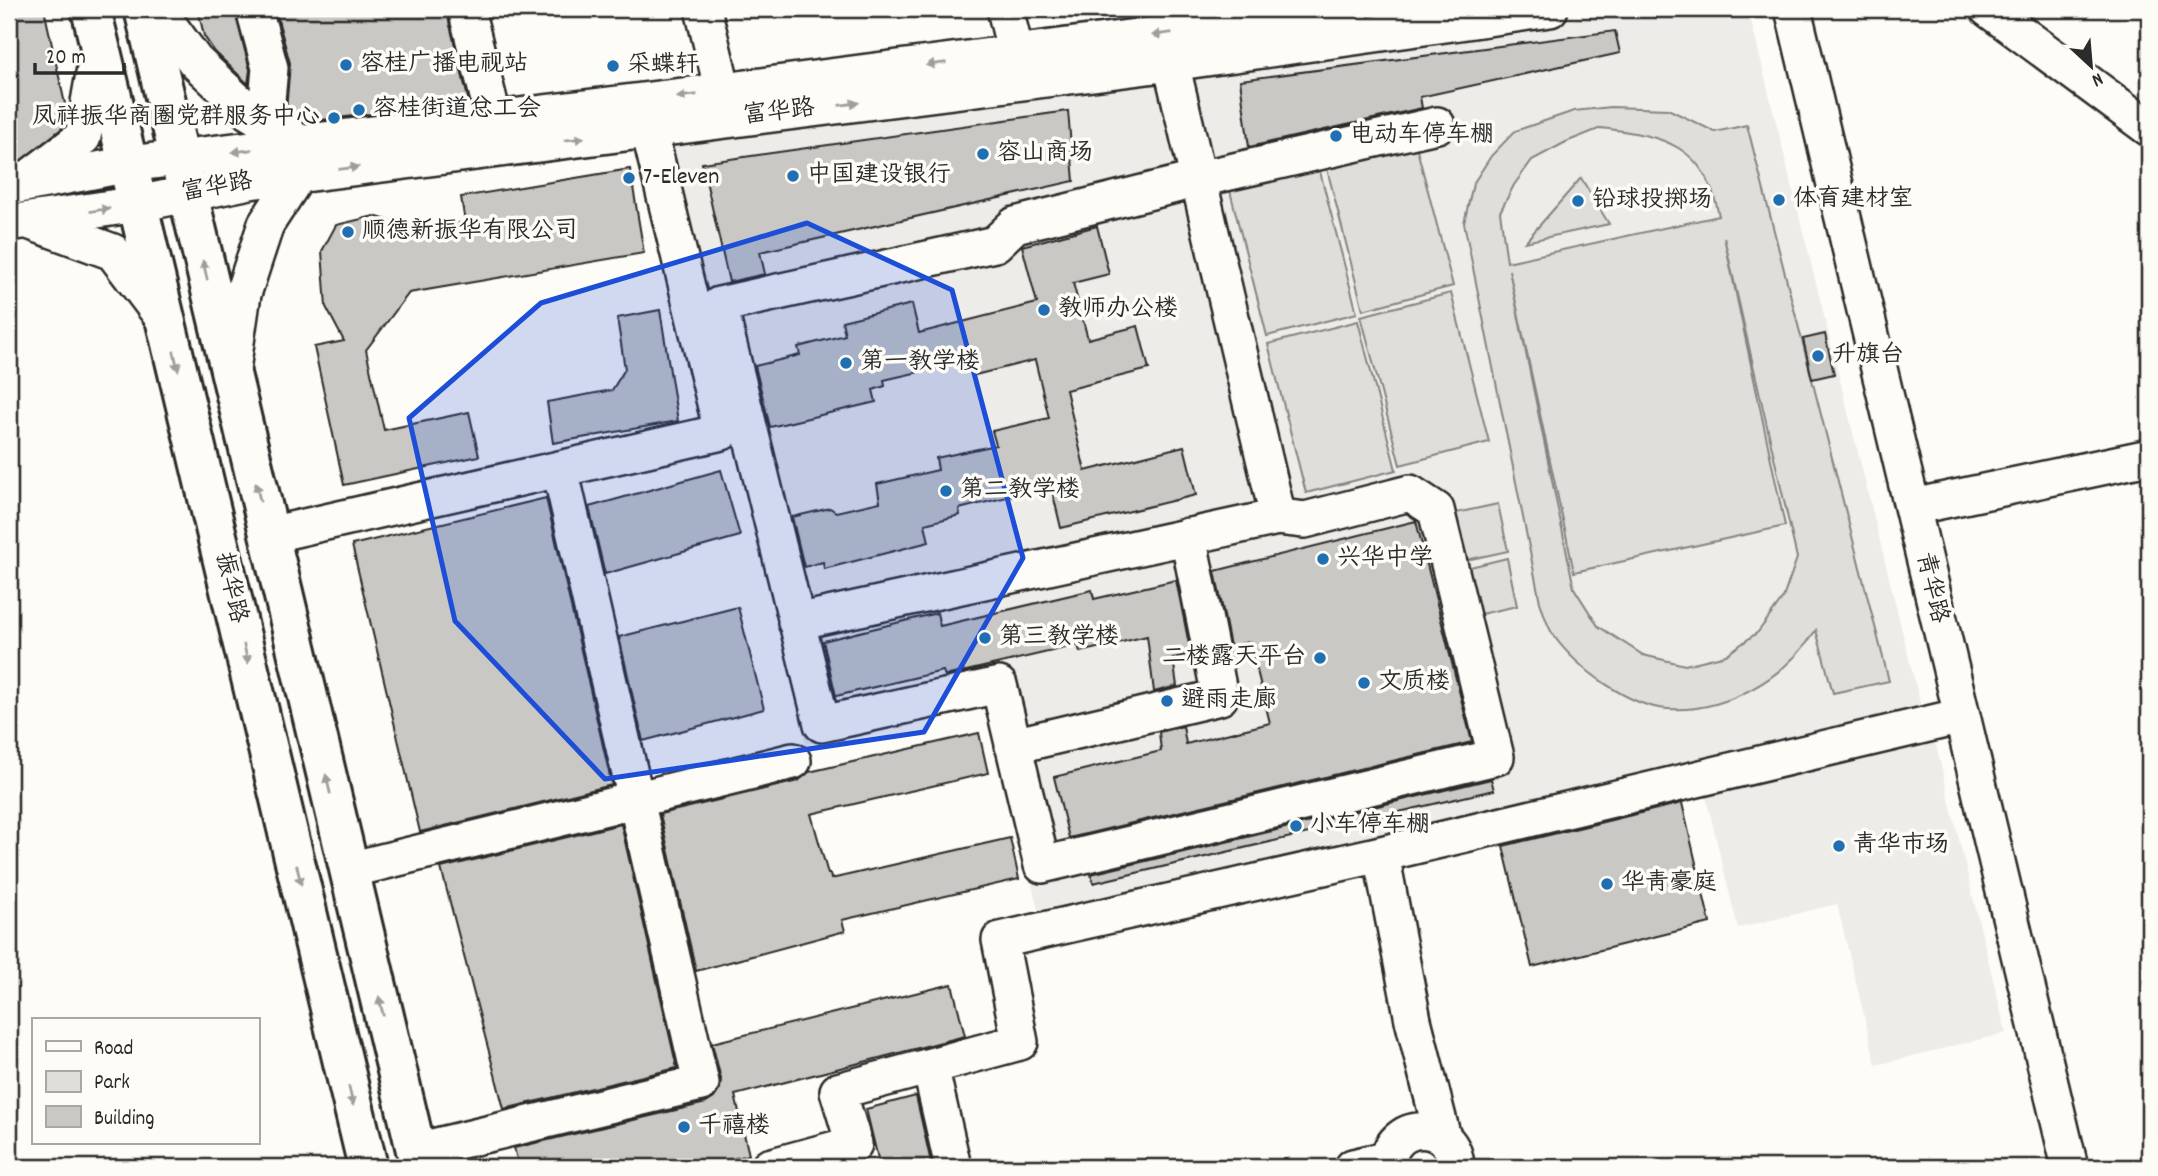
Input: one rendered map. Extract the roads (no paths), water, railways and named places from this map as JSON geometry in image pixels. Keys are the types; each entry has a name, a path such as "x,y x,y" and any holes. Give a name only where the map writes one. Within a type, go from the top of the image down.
{"main road":[{"name":"振华路","path":"144,9 418,1159"},
{"name":"振华路","path":"95,25 368,1167"}],"street":[{"path":"157,9 195,61 248,112 265,122 301,159 265,224 243,294 231,377"},
{"path":"254,9 270,68 265,122"},
{"path":"466,9 494,120"},
{"path":"704,9 723,91"},
{"path":"1005,9 1027,52"},
{"path":"1027,9 1027,52"},
{"name":"富华路","path":"14,186 129,164 183,176 301,159 494,120 1343,9"},
{"name":"富华路","path":"301,159 649,130 1171,63 1550,9"},
{"name":"青华路","path":"1793,9 2070,1167"},
{"path":"1988,9 2149,128"},
{"path":"14,186 83,137 95,25"},
{"path":"1171,63 1278,517"},
{"path":"796,622 1278,517 1305,520 1410,493 1436,510 1496,757 1042,864 999,685 822,724 796,622 719,305 995,244 1015,225 1199,179 1437,125"},
{"path":"269,536 722,432 649,130"},
{"name":"富华路","path":"18,222 138,204 183,176"},
{"path":"18,222 113,252 166,322"},
{"path":"1912,507 2149,457"},
{"path":"418,1159 701,1083 560,469"},
{"path":"1013,746 1220,697 1188,536"},
{"path":"769,1167 857,1156 838,1091 1020,1042 1000,940 1381,854 1962,716"},
{"path":"349,870 793,761"},
{"path":"1381,854 1413,1020 1450,1152"},
{"path":"930,1066 953,1167"},
{"path":"1353,1167 1387,1163 1391,1148 1399,1139 1421,1130 1433,1132 1450,1152"}],"place":[{"name":"容桂广播电视站","path":"346,65"},
{"name":"采蝶轩","path":"613,66"},
{"name":"容桂街道总工会","path":"359,110"},
{"name":"凤祥振华商圈党群服务中心","path":"334,118"},
{"name":"电动车停车棚","path":"1336,136"},
{"name":"容山商场","path":"983,154"},
{"name":"中国建设银行","path":"793,176"},
{"name":"7-Eleven","path":"629,178"},
{"name":"体育建材室","path":"1779,200"},
{"name":"铅球投掷场","path":"1578,201"},
{"name":"顺德新振华有限公司","path":"348,232"},
{"name":"教师办公楼","path":"1044,310"},
{"name":"升旗台","path":"1818,356"},
{"name":"第一教学楼","path":"846,363"},
{"name":"第二教学楼","path":"946,491"},
{"name":"兴华中学","path":"1323,559"},
{"name":"第三教学楼","path":"985,638"},
{"name":"二楼露天平台","path":"1320,658"},
{"name":"文质楼","path":"1364,683"},
{"name":"避雨走廊","path":"1167,701"},
{"name":"小车停车棚","path":"1296,826"},
{"name":"青华市场","path":"1839,846"},
{"name":"华青豪庭","path":"1607,884"},
{"name":"千禧楼","path":"684,1127"}]}
